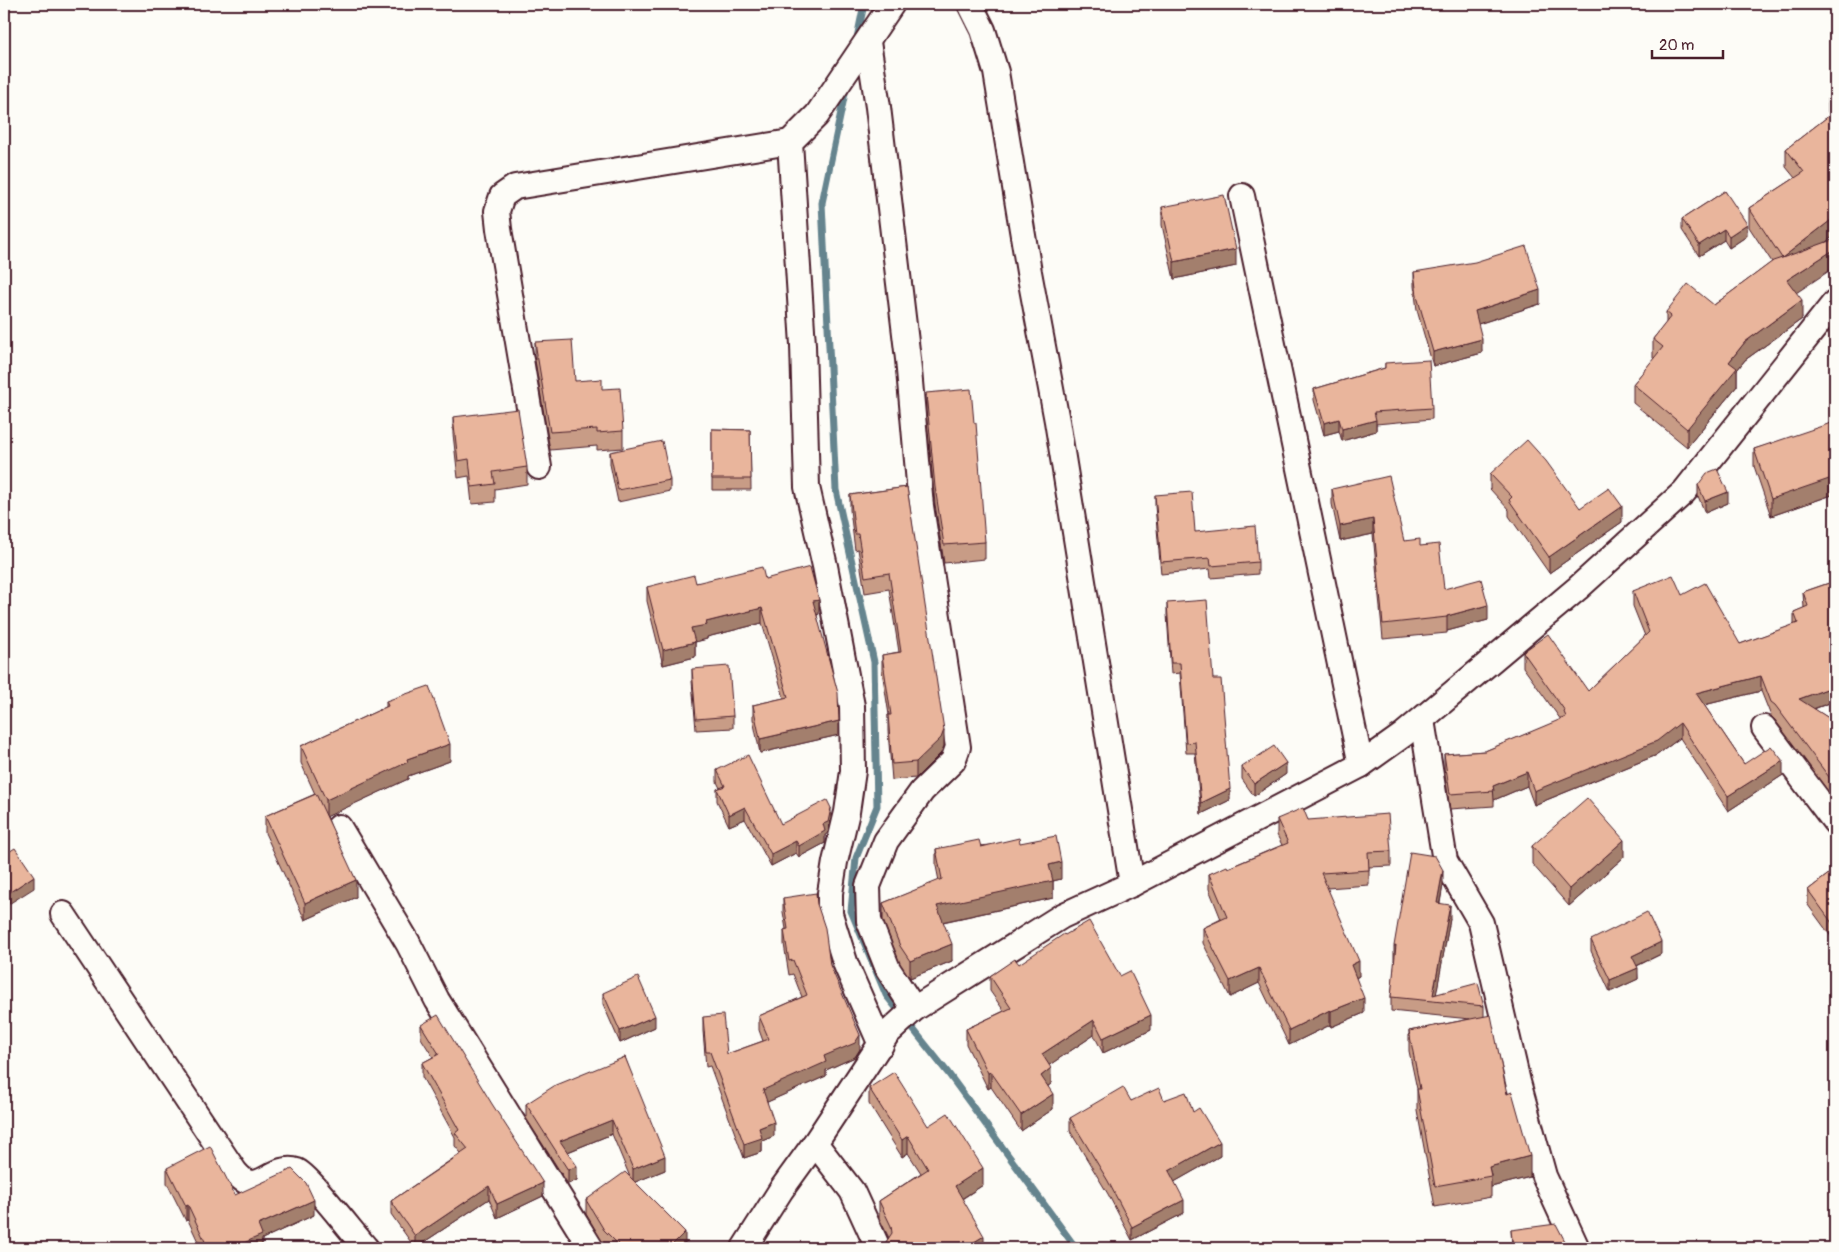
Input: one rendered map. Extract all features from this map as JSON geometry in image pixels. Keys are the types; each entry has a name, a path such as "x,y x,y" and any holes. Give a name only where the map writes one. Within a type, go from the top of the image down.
{"street":[{"path":"539,467 498,229 497,211 502,196 515,187 790,142 817,115 892,4"},
{"path":"970,4 983,30 996,72 1029,272 1058,430 1132,884"},
{"path":"868,42 880,117 908,360 921,506 958,747 953,761 922,791 886,841 868,886 869,921 888,969 911,1012"},
{"path":"790,142 803,345 807,487 825,566 852,706 853,771 847,812 830,893 830,914 846,965 884,1040"},
{"path":"1242,196 1361,765"},
{"path":"744,1248 781,1190 884,1040 911,1012 1062,916 1132,884 1361,765 1404,735 1578,588 1684,492 1835,302"},
{"path":"1422,720 1445,861 1481,923 1518,1082 1544,1176 1577,1248"},
{"path":"1764,728 1835,822"},
{"path":"339,828 408,943 437,1000 591,1248"},
{"path":"63,914 235,1172 246,1182 256,1183 283,1169 298,1171 313,1185 366,1248"},
{"path":"815,1143 852,1191 878,1248"}],"building":[{"path":"1835,90 1835,108 1828,93"},
{"path":"1835,111 1835,217 1782,258 1749,208 1804,172 1786,149"},
{"path":"1725,191 1747,224 1729,236 1724,229 1699,245 1682,219"},
{"path":"1224,195 1236,249 1174,262 1162,207"},
{"path":"1835,239 1835,249 1787,280 1802,300 1745,342 1729,362 1737,368 1687,429 1633,384 1663,347 1653,339 1671,316 1666,312 1688,284 1714,305 1773,261"},
{"path":"1526,246 1540,290 1475,311 1482,339 1433,352 1417,296 1414,272 1475,262"},
{"path":"572,340 575,381 602,379 602,389 620,388 623,431 597,433 597,429 550,432 535,342"},
{"path":"1429,360 1432,408 1374,412 1376,420 1342,429 1339,419 1324,423 1314,389 1385,368 1385,363"},
{"path":"971,389 974,423 976,423 985,542 944,545 935,487 926,393"},
{"path":"518,409 527,467 493,472 495,484 472,487 469,459 458,461 453,417"},
{"path":"1834,422 1835,477 1771,499 1754,449"},
{"path":"712,429 750,430 751,479 712,479"},
{"path":"1527,440 1546,461 1580,508 1609,488 1622,506 1549,557 1509,500 1512,497 1490,474"},
{"path":"662,441 670,480 618,490 610,452"},
{"path":"1717,469 1728,492 1705,501 1698,485 1707,473"},
{"path":"1389,476 1404,541 1420,539 1420,546 1439,544 1444,589 1481,579 1488,605 1447,617 1383,624 1373,519 1340,526 1332,489"},
{"path":"907,487 944,730 941,738 916,762 892,764 888,715 891,715 882,655 901,652 889,573 865,577 858,534 855,534 850,495"},
{"path":"1192,492 1195,532 1255,526 1258,562 1211,566 1210,558 1161,562 1155,495"},
{"path":"762,567 765,579 810,567 819,600 813,601 838,693 839,721 760,739 753,705 788,697 762,608 706,622 707,625 691,628 695,642 663,650 647,587 694,575 696,583"},
{"path":"1673,575 1682,595 1705,583 1740,644 1798,623 1794,612 1808,606 1803,592 1835,581 1835,686 1799,699 1835,722 1835,785 1771,702 1761,676 1696,693 1744,764 1771,746 1783,761 1728,796 1680,723 1657,741 1534,791 1527,772 1493,786 1494,791 1450,794 1444,754 1485,751 1566,717 1565,711 1523,652 1548,634 1588,691 1649,632 1633,591"},
{"path":"1207,600 1213,679 1221,679 1230,789 1201,803 1195,742 1186,743 1180,663 1171,663 1167,603"},
{"path":"729,666 733,716 696,719 692,669"},
{"path":"429,686 450,744 407,759 408,762 326,800 301,746 388,706 386,701"},
{"path":"1274,746 1286,763 1254,784 1242,767"},
{"path":"748,755 781,824 827,800 831,808 828,822 823,824 825,831 799,846 796,841 771,854 745,807 729,815 717,789 725,786 717,770"},
{"path":"316,794 356,880 305,903 265,816"},
{"path":"1587,798 1624,840 1569,889 1532,846"},
{"path":"1303,808 1308,820 1388,814 1391,851 1368,852 1369,870 1321,873 1359,961 1351,965 1364,998 1330,1010 1289,1030 1259,968 1230,981 1203,928 1227,917 1209,874 1288,843 1277,819"},
{"path":"1056,836 1061,862 1049,865 1053,881 937,906 952,944 910,961 900,946 883,903 942,879 936,849 979,840 981,847 1019,838 1020,843"},
{"path":"15,848 34,876 4,896 4,855"},
{"path":"1410,852 1435,856 1443,870 1437,903 1450,905 1433,995 1478,983 1484,1006 1391,997 1396,945 1394,946"},
{"path":"1835,869 1835,927 1808,890"},
{"path":"816,893 817,904 825,928 830,965 860,1035 855,1043 824,1056 826,1062 763,1090 774,1122 759,1128 762,1138 744,1144 710,1052 706,1052 703,1017 723,1015 727,1054 769,1039 759,1016 807,995 793,960 789,961 784,930 788,929 783,898"},
{"path":"1647,912 1661,942 1632,956 1638,968 1610,980 1591,940"},
{"path":"1089,921 1120,976 1130,971 1151,1015 1103,1038 1094,1020 1042,1054 1051,1068 1041,1076 1053,1094 1021,1115 991,1072 988,1073 966,1029 1011,1008 990,976 1015,959 1019,964 1064,934"},
{"path":"638,977 655,1016 620,1031 603,993"},
{"path":"438,1015 543,1183 497,1204 489,1186 415,1236 391,1201 468,1149 455,1133 459,1130 422,1063 439,1054 421,1025"},
{"path":"1491,1015 1507,1094 1512,1092 1530,1156 1489,1167 1491,1176 1435,1186 1417,1089 1420,1089 1409,1031"},
{"path":"625,1057 665,1156 633,1169 612,1120 560,1141 577,1166 568,1170 526,1104 554,1086"},
{"path":"894,1072 928,1126 948,1113 983,1168 955,1186 984,1236 964,1248 890,1248 886,1242 892,1233 891,1226 879,1201 928,1169 908,1136 902,1140 869,1088"},
{"path":"1123,1087 1131,1101 1159,1088 1164,1100 1186,1092 1193,1112 1199,1108 1220,1142 1169,1171 1184,1200 1132,1227 1108,1181 1070,1118"},
{"path":"210,1146 235,1195 292,1169 306,1183 314,1200 258,1225 262,1235 232,1248 208,1248 188,1205 186,1206 167,1168"},
{"path":"625,1172 685,1232 669,1248 622,1248 604,1230 586,1200"},
{"path":"1556,1224 1568,1248 1513,1248 1511,1230"}],"waterway":[{"path":"856,43 864,4"},
{"path":"846,88 822,203 836,490 874,662 877,806 856,858 851,911 886,995 948,1073 1076,1248"}]}
